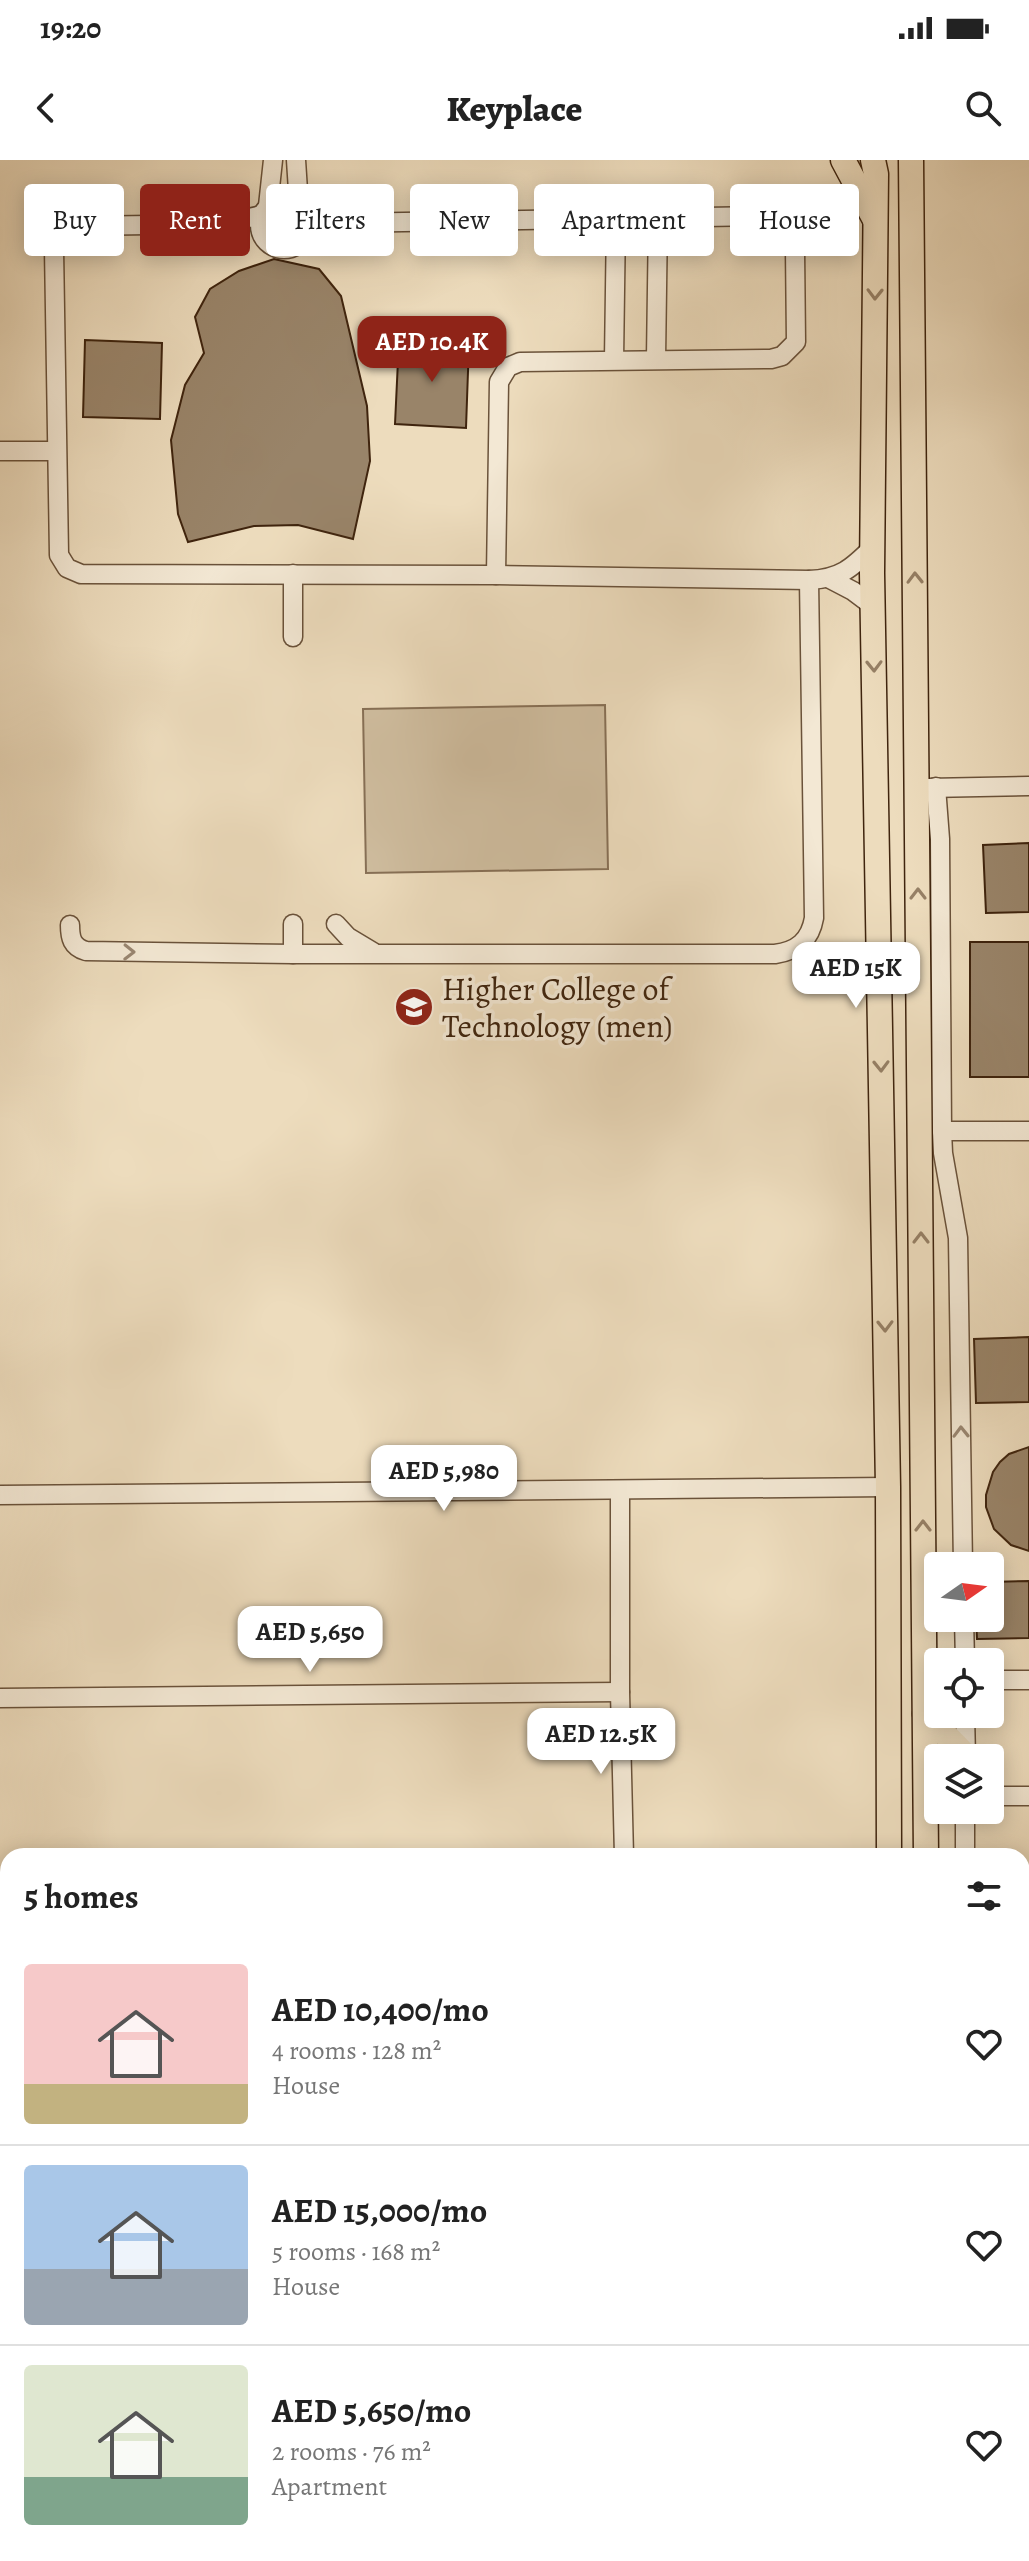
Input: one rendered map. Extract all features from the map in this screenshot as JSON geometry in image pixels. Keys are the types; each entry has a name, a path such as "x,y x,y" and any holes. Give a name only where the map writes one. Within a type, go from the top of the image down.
{"main road":[{"path":"843,160 876,222"},
{"path":"873,160 876,174 873,606 888,1487 889,1848"},
{"path":"911,160 927,788 925,1648"},
{"path":"925,1728 926,1848"},
{"path":"938,1728 954,1744"}],"street":[{"path":"262,236 259,225 265,210 273,160"},
{"path":"296,160 299,184"},
{"path":"250,215 265,210"},
{"path":"496,575 499,382 508,367 520,362 771,359 782,356 796,342 795,249 791,234 767,216 714,217"},
{"path":"394,222 534,221"},
{"path":"140,225 78,226 61,234 54,249 59,555 67,568 81,574 496,575 809,580 830,579 854,566 873,547"},
{"path":"250,232 266,239"},
{"path":"614,360 615,256"},
{"path":"656,359 657,256"},
{"path":"0,451 55,451"},
{"path":"293,574 293,637"},
{"path":"830,579 873,606"},
{"path":"70,925 70,938 86,951 775,954 797,948 812,930 814,918 809,580"},
{"path":"963,1552 958,1238 942,1131 940,831 927,788 1029,786"},
{"path":"293,924 293,954"},
{"path":"336,924 355,943 380,954"},
{"path":"942,1131 1029,1131"},
{"path":"0,1495 888,1487"},
{"path":"620,1491 624,1848"},
{"path":"1004,1680 1029,1680"},
{"path":"0,1698 620,1692"},
{"path":"1004,1796 1029,1796"},
{"path":"965,1824 965,1848"}],"shaded area":[{"path":"605,705 608,869 366,873 363,709"}],"building":[{"path":"274,259 319,269 341,296 367,406 370,461 353,539 298,525 254,526 188,542 178,514 171,440 185,385 204,353 195,317 210,289 239,271"},
{"path":"399,339 469,343 466,428 395,424"},
{"path":"85,340 162,343 160,419 83,417"},
{"path":"1029,843 1029,912 986,913 983,845"},
{"path":"970,942 1029,942 1029,1077 970,1077"},
{"path":"1029,1337 1029,1402 976,1403 974,1339"},
{"path":"1029,1447 1029,1551 1011,1545 994,1529 986,1507 986,1495 993,1472 1000,1462 1009,1454"},
{"path":"1029,1581 1029,1638 977,1639 977,1632 1004,1632 1004,1582"}],"place":[{"name":"Higher College of Technology (men)","path":"414,1007"}]}
